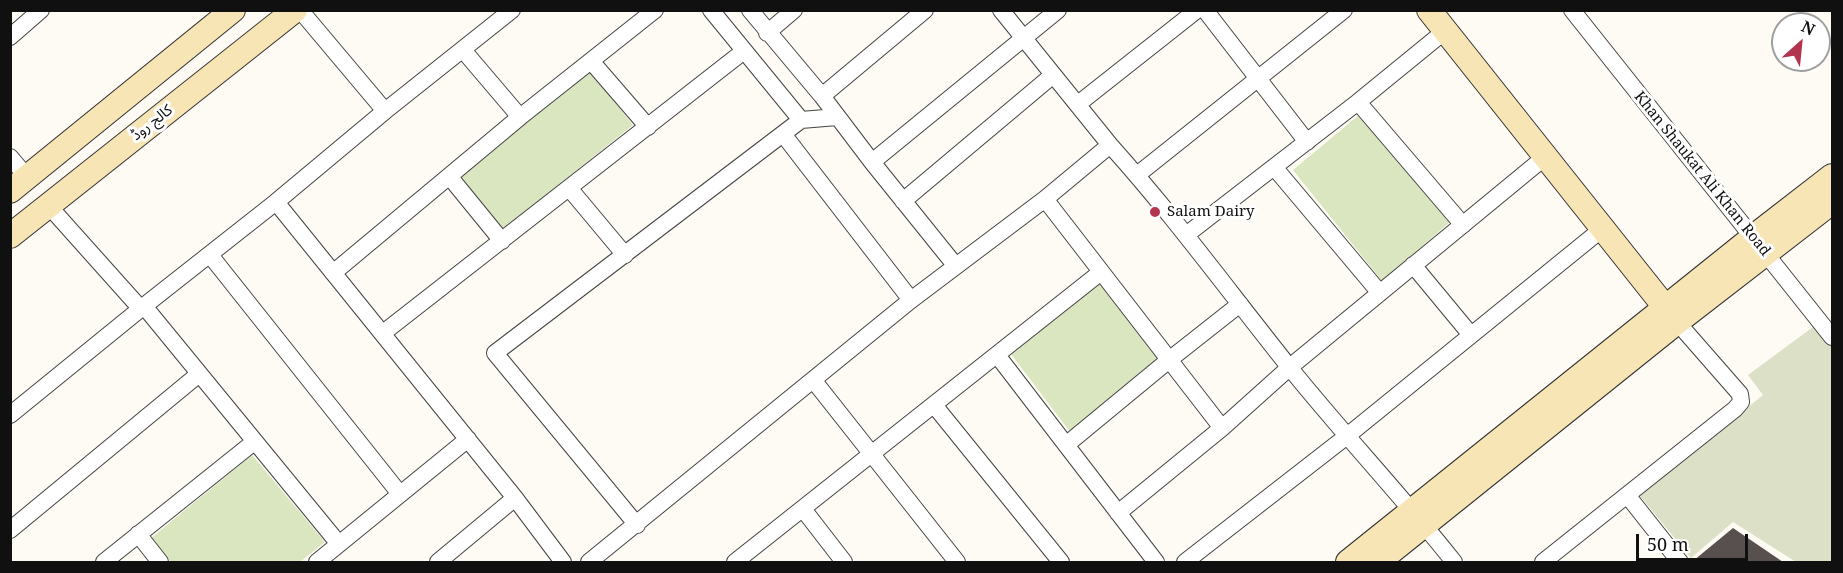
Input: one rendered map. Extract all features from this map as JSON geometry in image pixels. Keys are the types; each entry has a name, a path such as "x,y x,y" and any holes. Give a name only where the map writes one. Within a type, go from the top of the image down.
{"main road":[{"path":"19,184 233,10"},
{"name":"کالج روڈ","path":"10,236 295,10"},
{"path":"1429,10 1671,314"},
{"path":"1348,562 1418,518 1759,246 1833,177"},
{"path":"1759,246 1833,202"},
{"path":"1378,562 1418,518"}],"street":[{"path":"10,37 40,10"},
{"path":"300,10 385,111"},
{"path":"10,416 512,10"},
{"path":"333,273 520,117 655,10"},
{"path":"711,10 801,120"},
{"path":"750,10 822,96 872,162 956,265"},
{"path":"767,33 794,10"},
{"path":"822,96 925,10"},
{"path":"1001,10 1186,235 1290,367 1454,562"},
{"path":"872,162 1058,10"},
{"path":"1078,104 1197,10"},
{"path":"1205,10 1307,142"},
{"path":"1137,175 1344,10"},
{"name":"Khan Shaukat Ali Khan Road","path":"1572,10 1833,337"},
{"path":"1186,235 1445,32"},
{"path":"463,50 520,117"},
{"path":"383,333 744,51"},
{"path":"591,61 648,127"},
{"path":"903,201 1053,75"},
{"path":"1358,102 1462,225"},
{"path":"637,525 495,352 801,120 837,117"},
{"path":"783,134 911,300"},
{"path":"589,562 911,300 1045,199 1110,145"},
{"path":"10,157 19,184"},
{"path":"1118,513 1222,428 1290,367 1545,157"},
{"path":"1274,166 1380,293"},
{"path":"449,176 502,241"},
{"path":"569,188 625,255"},
{"path":"1045,199 1222,428"},
{"path":"276,202 468,439 563,562"},
{"path":"48,205 199,374 339,544"},
{"path":"1185,562 1347,436 1602,229"},
{"path":"210,255 400,494"},
{"path":"1413,265 1472,335"},
{"path":"740,561 1101,272"},
{"path":"1066,445 1240,304"},
{"path":"1543,562 1742,402 1740,394 1671,314"},
{"path":"997,355 1156,562"},
{"path":"10,530 199,374"},
{"path":"814,381 957,562"},
{"path":"934,405 1061,562"},
{"path":"316,562 468,439"},
{"path":"104,562 254,442"},
{"path":"1627,495 1677,561"},
{"path":"438,562 515,498"},
{"path":"803,509 844,562"},
{"path":"138,534 160,562"}],"green space":[{"path":"588,69 633,125 503,229 458,173"},
{"path":"1359,115 1450,222 1382,281 1293,170"},
{"path":"1100,278 1164,358 1071,433 1007,349"},
{"path":"1817,324 1832,344 1832,562 1796,562 1733,522 1691,558 1640,496 1763,395 1748,375"},
{"path":"252,455 325,542 300,562 171,562 151,538"}],"building":[{"path":"1733,528 1783,562 1693,561"}],"place":[{"name":"Salam Dairy","path":"1155,212"}]}
